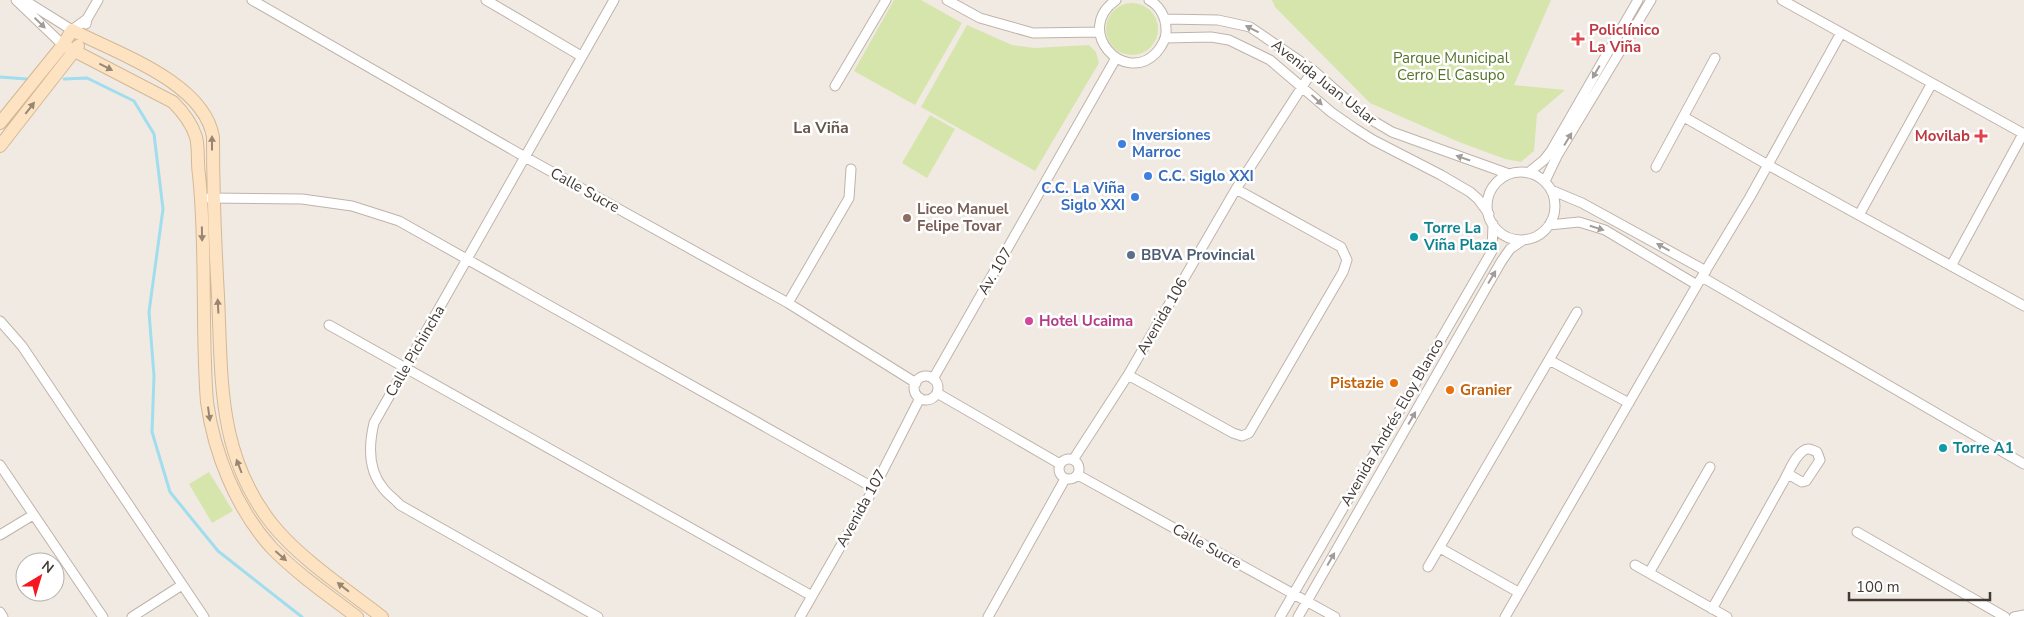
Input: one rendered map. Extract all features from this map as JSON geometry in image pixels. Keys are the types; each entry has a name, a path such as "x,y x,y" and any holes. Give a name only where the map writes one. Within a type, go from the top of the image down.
{"street":[{"path":"16,0 63,45 155,92 173,102 181,110 197,139 196,157 207,198 226,422 232,447 242,473 272,524 286,540 317,567 382,617"},
{"path":"24,0 72,30 177,84 202,110 212,130 207,198 206,378 212,431 230,483 246,512 273,548 357,617"},
{"path":"0,146 75,52 84,36 87,19 98,0"},
{"name":"Calle Sucre","path":"252,0 525,157 788,303 916,383"},
{"path":"486,0 581,56"},
{"name":"Calle Pichincha","path":"598,617 400,505 382,488 371,465 370,439 374,423 405,367 614,0"},
{"path":"836,86 886,0"},
{"path":"947,0 980,18 1033,33 1099,32"},
{"path":"1116,0 1107,6 1102,14 1099,32 1106,48 1116,58 1132,62 1143,61 1153,56 1165,38 1165,19 1160,9 1149,0"},
{"path":"1528,173 1544,160 1551,151 1638,0"},
{"path":"1545,182 1557,156 1651,0"},
{"path":"1782,0 2023,134 1951,266"},
{"path":"0,123 63,45 72,30 87,19"},
{"name":"Avenida Juan Uslar","path":"1165,19 1218,20 1250,27 1313,70 1365,116 1392,132 1509,174"},
{"path":"1505,617 1768,165 1841,33"},
{"name":"Avenida Juan Uslar","path":"1165,38 1211,37 1229,40 1270,60 1302,85 1330,112 1354,128 1470,192 1478,198 1488,214"},
{"name":"Av. 107","path":"933,379 1116,58"},
{"path":"1656,167 1715,58"},
{"name":"Avenida 106","path":"1073,460 1128,375 1236,189 1313,70"},
{"path":"1859,215 1932,83"},
{"path":"1684,117 2024,306"},
{"path":"788,303 849,198 852,184 851,169"},
{"path":"1528,173 1537,176 1545,182 1551,190 1555,208 1549,225 1535,237 1523,240 1509,237 1493,224 1488,214 1488,202 1491,190 1498,180 1509,174 1528,173"},
{"path":"1128,375 1233,433 1242,436 1249,433 1338,281 1347,260 1341,247 1236,189"},
{"path":"1551,190 1582,203 2024,464"},
{"path":"207,198 302,199 352,206 399,221 874,488"},
{"path":"1549,225 1579,222 1605,230 1697,286"},
{"name":"Avenida Andrés Eloy Blanco","path":"1280,617 1492,251 1493,224"},
{"name":"Avenida Andrés Eloy Blanco","path":"1298,617 1483,293 1510,249 1523,240"},
{"path":"1428,567 1577,312"},
{"path":"0,321 22,346 204,617"},
{"path":"329,325 812,596"},
{"path":"1549,360 1629,403"},
{"path":"925,376 933,379 937,385 937,393 928,400 920,398 915,391 916,383 925,376"},
{"path":"206,378 222,378"},
{"path":"937,393 1060,464"},
{"name":"Avenida 107","path":"800,617 874,488 920,398"},
{"path":"1066,460 1073,460 1080,468 1078,475 1072,480 1065,479 1060,474 1060,464 1066,460"},
{"path":"0,465 103,617"},
{"path":"1650,573 1710,468"},
{"path":"1712,609 1788,474"},
{"name":"Calle Sucre","path":"1078,475 1335,617"},
{"path":"988,617 1065,479"},
{"path":"0,535 33,515"},
{"path":"1857,532 2006,617"},
{"path":"1440,548 1518,592"},
{"path":"1635,565 1726,617"},
{"path":"132,617 182,585"},
{"path":"0,612 3,617"},
{"path":"2014,617 2024,615"}],"green space":[{"path":"894,0 921,0 962,23 915,105 854,71"},
{"name":"Parque Municipal Cerro El Casupo","path":"1272,0 1551,0 1514,85 1565,90 1537,114 1534,151 1521,162 1505,159 1459,142 1370,103 1275,7"},
{"path":"1132,3 1142,5 1150,11 1156,19 1158,29 1156,39 1150,47 1142,53 1132,55 1122,53 1114,47 1108,39 1106,29 1108,19 1114,11 1122,5"},
{"path":"967,25 1012,45 1034,48 1089,45 1096,52 1099,63 1035,171 921,107"},
{"path":"930,115 955,129 927,178 902,163"},
{"path":"209,472 233,511 212,523 189,484"}],"waterway":[{"path":"0,77 27,79"},
{"path":"64,79 87,78 134,101 154,134 163,209 149,312 154,376 152,432 170,492 218,551 302,617"}],"place":[{"name":"Policlínico La Viña","path":"1578,39"},
{"name":"Movilab","path":"1981,136"},
{"name":"Inversiones Marroc","path":"1122,144"},
{"name":"C.C. Siglo XXI","path":"1148,176"},
{"name":"C.C. La Viña Siglo XXI","path":"1135,197"},
{"name":"Liceo Manuel Felipe Tovar","path":"907,218"},
{"name":"Torre La Viña Plaza","path":"1414,237"},
{"name":"BBVA Provincial","path":"1131,255"},
{"name":"Hotel Ucaima","path":"1029,321"},
{"name":"Pistazie","path":"1394,383"},
{"name":"Granier","path":"1450,390"},
{"name":"Torre A1","path":"1943,448"}],"district":[{"name":"La Viña","path":"821,128"}]}
